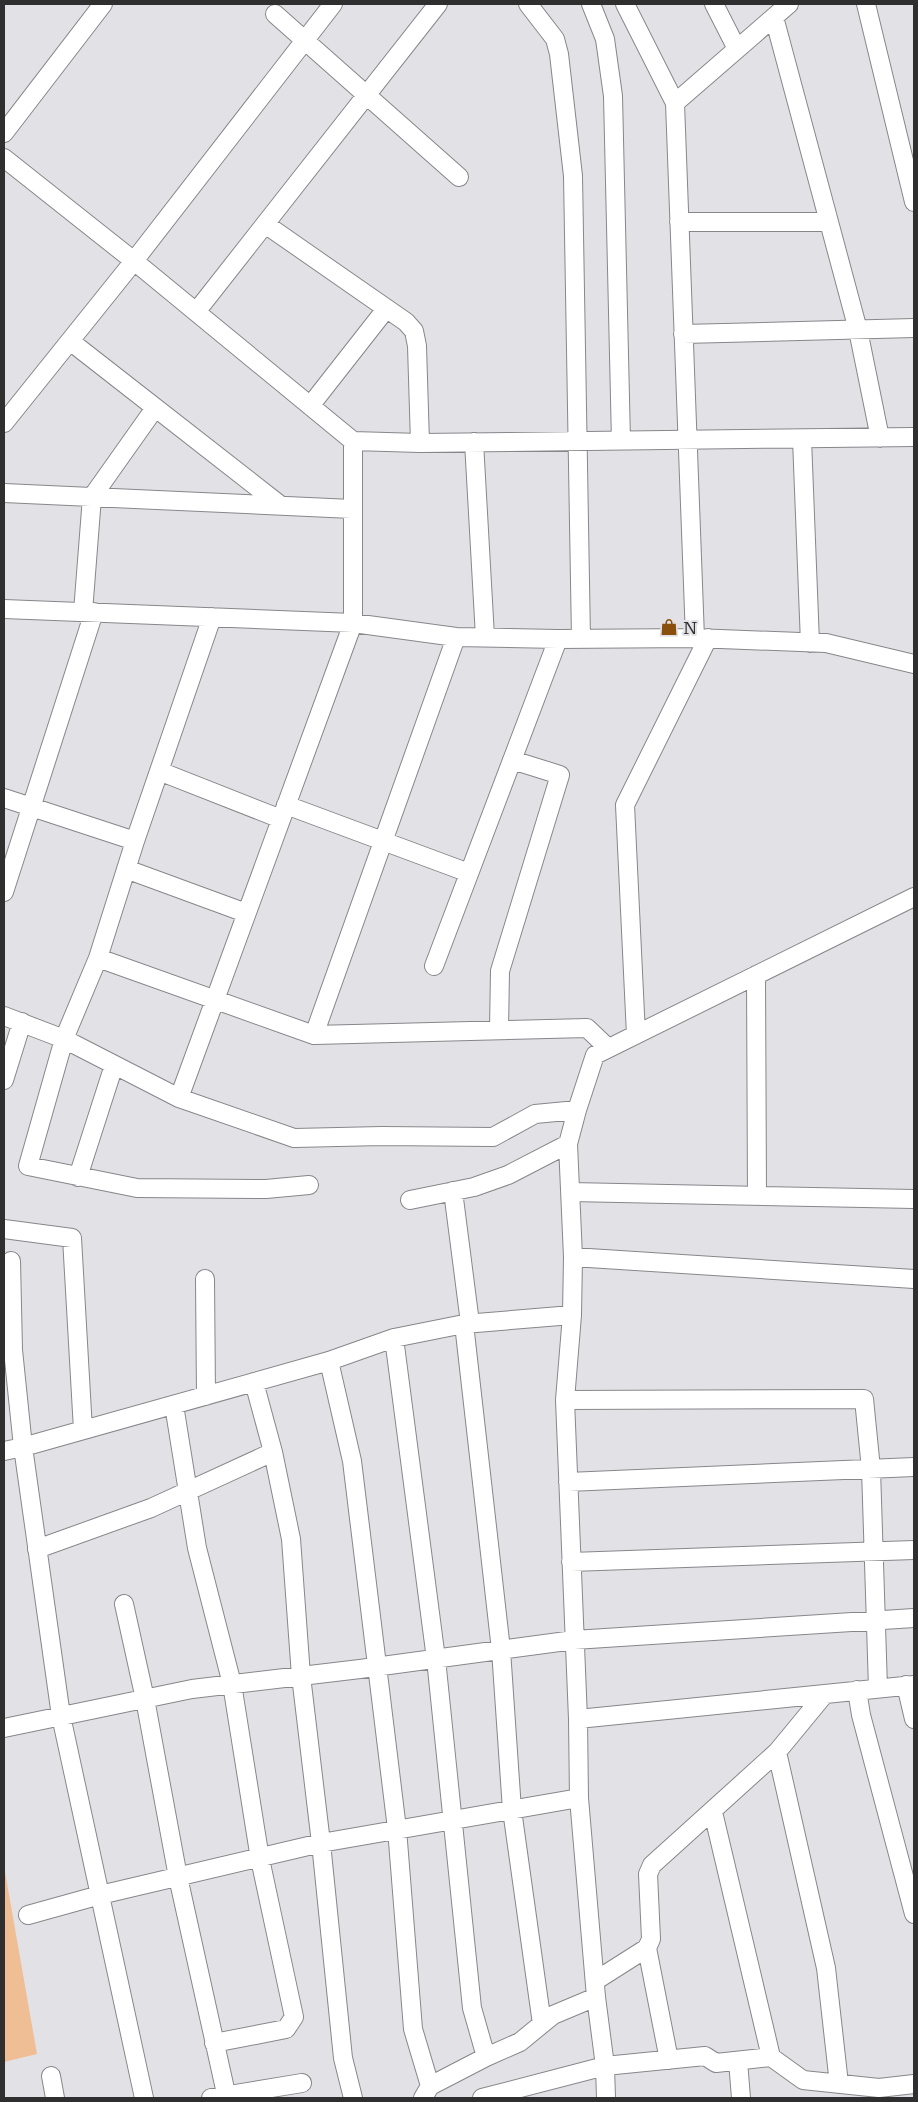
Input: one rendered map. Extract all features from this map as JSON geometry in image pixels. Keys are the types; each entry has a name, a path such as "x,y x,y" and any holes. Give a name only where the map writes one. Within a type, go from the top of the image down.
{"street":[{"path":"4,133 103,4"},
{"path":"4,423 134,261 333,4"},
{"path":"196,312 438,4"},
{"path":"528,4 555,39 560,54 573,176 581,639"},
{"path":"591,4 606,39 613,96 621,441"},
{"path":"625,4 675,103 688,440 702,638 625,805 636,1035"},
{"path":"714,4 737,49"},
{"path":"675,103 789,4"},
{"path":"866,4 914,202"},
{"path":"275,14 459,177"},
{"path":"774,17 858,330 880,438"},
{"path":"4,158 134,261 353,441 420,443 914,438"},
{"path":"679,222 829,222"},
{"path":"265,224 414,330 417,346 420,443"},
{"path":"310,406 386,309"},
{"path":"683,334 914,328"},
{"path":"70,341 280,505"},
{"path":"4,892 89,612 92,497 155,408"},
{"path":"802,438 810,643"},
{"path":"179,1098 353,623 353,441"},
{"path":"474,442 485,637"},
{"path":"4,493 352,510"},
{"path":"4,609 353,623 456,637 558,639 702,638 826,643 914,664"},
{"path":"212,617 135,841 98,958 64,1039 28,1166 137,1188 266,1189 309,1185"},
{"path":"314,1035 456,637"},
{"path":"434,966 558,639"},
{"path":"499,1030 500,971 560,775 512,760"},
{"path":"159,771 284,812 383,841 469,873"},
{"path":"4,798 135,841"},
{"path":"126,869 246,913"},
{"path":"606,2098 605,2066 595,1989 579,1798 578,1719 565,1400 572,1315 573,1257 568,1144 595,1055 914,897"},
{"path":"98,958 314,1035 587,1028 608,1048"},
{"path":"756,975 757,1196"},
{"path":"4,1016 64,1039 179,1098 294,1138 382,1136 493,1137 536,1114 577,1110"},
{"path":"4,1080 22,1022"},
{"path":"78,1177 114,1065"},
{"path":"410,1200 474,1187 508,1175 568,1144"},
{"path":"453,1191 501,1650 512,1810 542,2024"},
{"path":"570,1192 914,1199"},
{"path":"4,1229 72,1238 83,1430"},
{"path":"573,1257 914,1279"},
{"path":"11,1261 12,1350 23,1447 61,1716 144,2098"},
{"path":"205,1279 206,1396"},
{"path":"4,1451 329,1361 394,1338 467,1324 572,1315"},
{"path":"394,1338 436,1659 472,2008 486,2057"},
{"path":"329,1361 352,1461 397,1830 413,2029 427,2092 486,2057 520,2042 553,2015 595,1989 647,1948"},
{"path":"254,1382 273,1452 291,1539 301,1676 321,1843 343,2058 353,2098"},
{"path":"565,1400 864,1400 871,1469 878,1688"},
{"path":"174,1405 197,1548 232,1684 260,1859 294,2017 286,2029 214,2043"},
{"path":"37,1549 189,1492 273,1452"},
{"path":"568,1482 914,1467"},
{"path":"571,1562 914,1550"},
{"path":"124,1604 146,1699 178,1878 214,2043 221,2097 302,2083"},
{"path":"4,1728 192,1689 376,1667 574,1640 914,1618"},
{"path":"578,1719 910,1685 914,1719"},
{"path":"857,1690 861,1715 914,1914"},
{"path":"669,2060 647,1948 650,1939 648,1874 652,1865 713,1812 777,1752 824,1695"},
{"path":"777,1752 826,1968 839,2084"},
{"path":"28,1915 100,1895 260,1859 321,1843 579,1798"},
{"path":"713,1812 772,2058"},
{"path":"482,2098 605,2066 705,2056 716,2063 772,2058 803,2080 839,2084 877,2093 914,2084"},
{"path":"738,2061 741,2098"},
{"path":"51,2076 55,2098"}],"shaded area":[{"path":"4,1866 37,2054 4,2062"}],"place":[{"name":"N","path":"669,627"}]}
